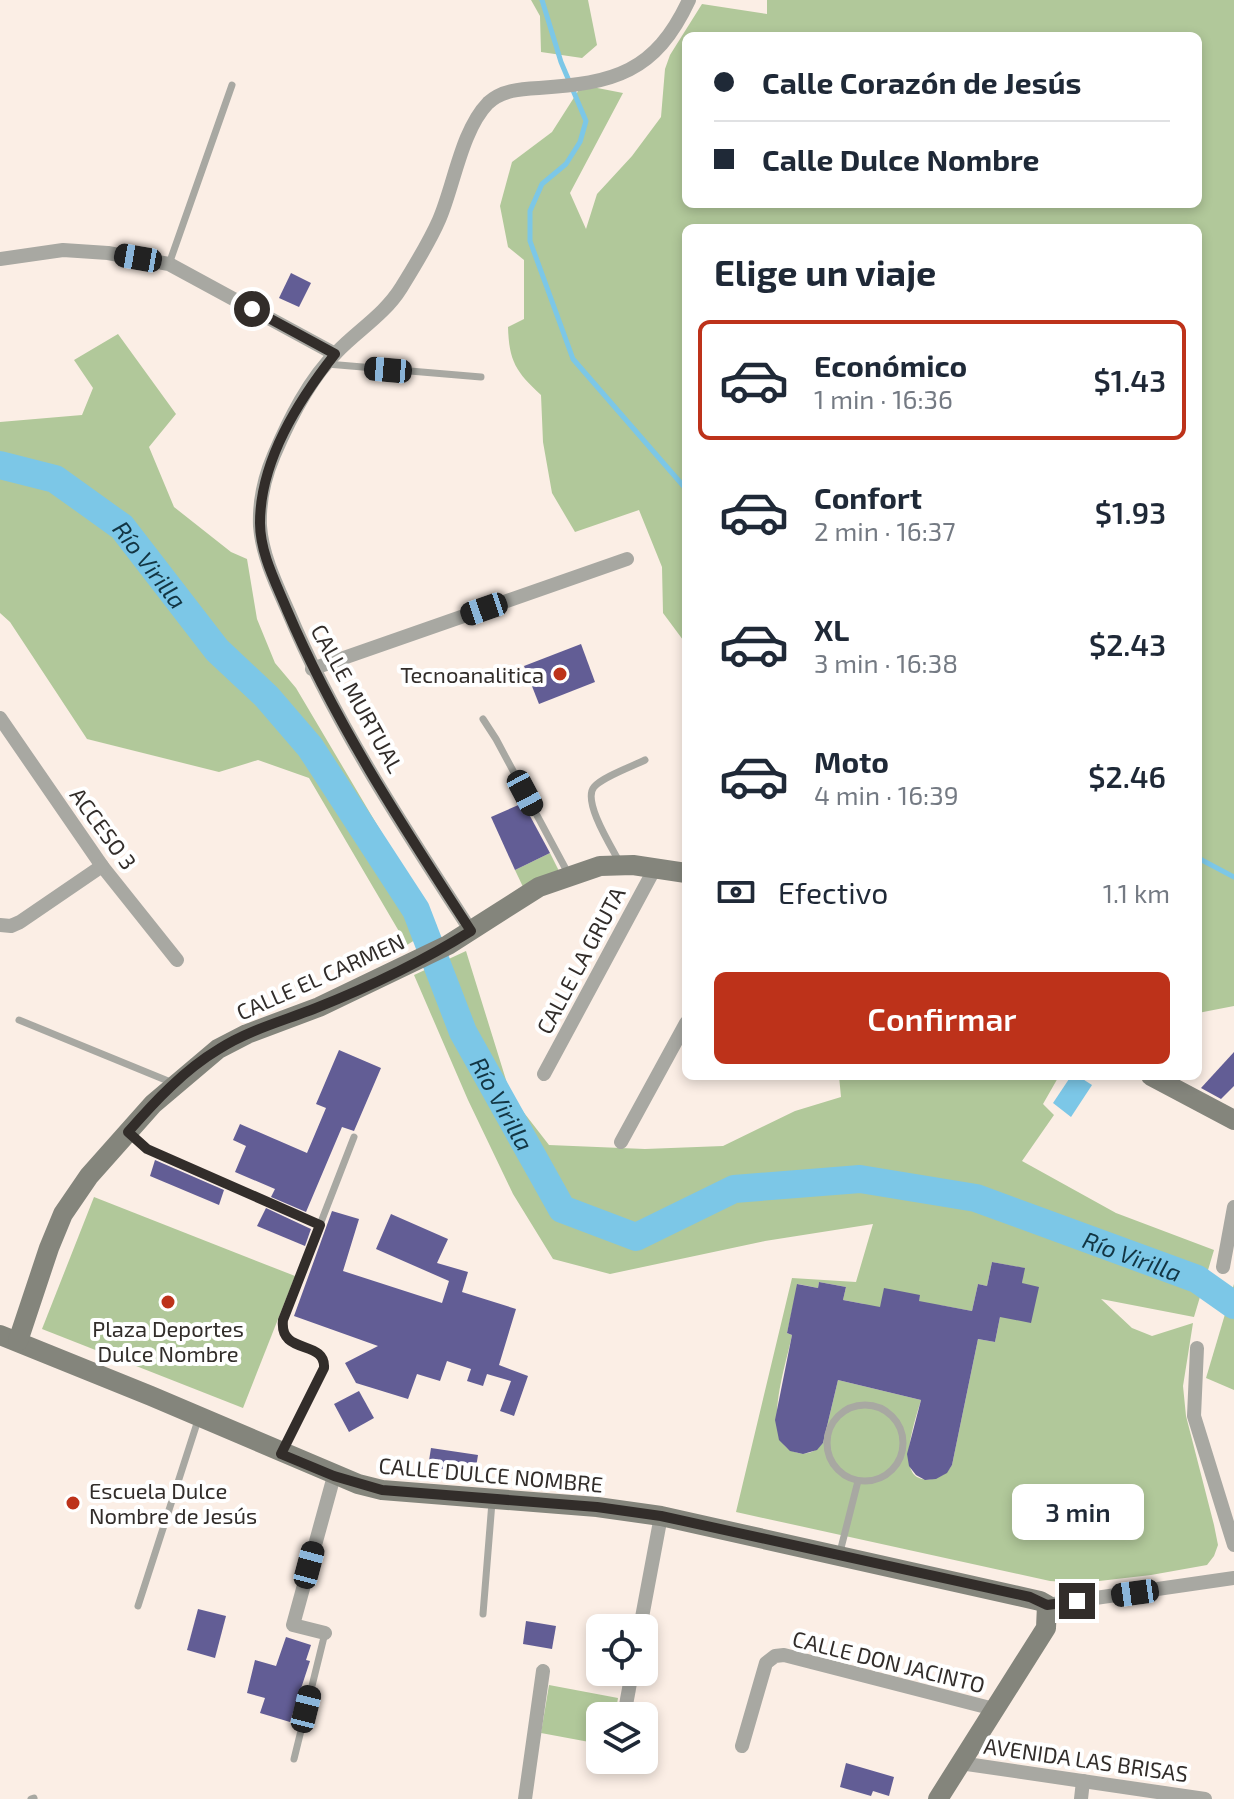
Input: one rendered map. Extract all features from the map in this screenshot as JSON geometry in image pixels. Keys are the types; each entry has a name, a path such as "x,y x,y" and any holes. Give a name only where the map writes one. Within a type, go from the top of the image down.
{"street":[{"name":"CALLE MURTUAL","path":"471,931 414,842 312,669 269,568 260,526 263,489 274,456 310,386 331,359 399,292 439,221 465,146 488,103 501,94 519,89 599,82 639,65 651,57 680,18 689,0"},
{"path":"0,259 63,250 108,253 169,264 331,359"},
{"path":"312,669 627,559"},
{"name":"ACCESO 3","path":"0,718 102,866 177,960"},
{"path":"0,925 11,926 20,922 102,866"},
{"name":"CALLE EL CARMEN","path":"9,1338 63,1214 89,1176 175,1084 218,1049 393,973 448,945 539,887 600,866 682,872"},
{"name":"CALLE LA GRUTA","path":"544,1074 655,868"},
{"path":"621,1142 682,1030"},
{"path":"1159,1080 1234,1120"},
{"path":"1223,1267 1234,1207"},
{"name":"CALLE DULCE NOMBRE","path":"9,1338 334,1476 382,1490 597,1507 661,1516 1030,1597 1047,1605 1234,1578"},
{"path":"1197,1348 1194,1416 1234,1545"},
{"path":"325,1633 293,1625 334,1476"},
{"path":"643,1614 661,1516"},
{"path":"938,1799 1046,1628 1047,1605"},
{"name":"CALLE DON JACINTO","path":"742,1746 766,1663 775,1656 784,1655 994,1709"},
{"path":"525,1799 543,1671"},
{"name":"AVENIDA LAS BRISAS","path":"960,1763 1205,1799"},
{"path":"1081,1799 1083,1781"}],"lane":[{"path":"169,264 232,85"},
{"path":"331,359 481,377"},
{"path":"483,719 569,876"},
{"path":"621,866 591,804 591,792 596,784 645,760"},
{"path":"19,1020 175,1084"},
{"path":"128,1132 147,1149 320,1225"},
{"path":"281,1454 324,1368 320,1355 287,1339 282,1332 283,1320 354,1137"},
{"path":"859,1405 871,1406 893,1417 903,1439 902,1451 890,1472 879,1479 858,1481 841,1474 832,1465 826,1440 829,1427 837,1416 859,1405"},
{"path":"138,1606 199,1417"},
{"path":"839,1555 858,1481"},
{"path":"483,1614 492,1500"},
{"path":"294,1759 325,1633"}],"green space":[{"path":"531,0 588,0 597,45 582,58 541,52 540,16"},
{"path":"767,0 1234,0 1234,1006 1202,1012 1202,224 682,224 682,639 663,613 662,567 639,510 575,532 552,493 543,442 541,395 525,379 512,357 508,327 524,319 524,260 508,247 500,206 512,162 552,132 582,85 623,93 570,193 586,229 597,194 632,156 661,117 665,69 682,36 682,208 1202,208 1202,32 684,32 702,4 767,14"},
{"path":"118,334 176,414 149,447 174,507 231,552 247,559 257,619 275,663 296,688 437,926 407,945 309,778 258,760 219,772 87,739 10,622 0,613 0,422 82,415 93,388 74,360"},
{"path":"550,853 559,871 524,889 515,870"},
{"path":"466,951 511,1096 549,1145 645,1149 723,1146 795,1111 841,1097 839,1080 1057,1080 1043,1104 1054,1115 1022,1161 1116,1213 1214,1250 1194,1317 1101,1299 1132,1328 1152,1336 1193,1323 1183,1386 1186,1416 1218,1545 1214,1556 1207,1565 1151,1575 1082,1583 1050,1581 736,1512 792,1278 856,1282 873,1224 765,1241 610,1274 553,1259 513,1194 414,975","holes":["992,1262 1024,1268 1022,1283 1000,1317 995,1342 978,1339 952,1465 944,1474 932,1479 920,1478 912,1472 909,1449 921,1400 838,1380 823,1443 814,1451 803,1454 784,1445 779,1433 778,1400 792,1335 787,1333 798,1284 818,1288 819,1282 846,1287 843,1300 864,1304 877,1325 939,1305 972,1311 978,1284 987,1286"]},
{"name":"Plaza Deportes Dulce Nombre","path":"94,1197 295,1276 243,1408 42,1329"},
{"path":"1234,1284 1234,1390 1206,1378"},
{"path":"549,1685 618,1698 617,1702 586,1702 586,1741 541,1733"}],"water":[{"path":"1068,1080 1084,1080 1092,1085 1071,1117 1053,1103"}],"building":[{"path":"291,273 311,283 299,307 279,298"},
{"name":"Tecnoanalitica","path":"581,644 595,682 539,704 524,666"},
{"path":"523,803 550,853 515,870 491,817"},
{"path":"339,1050 381,1068 354,1131 342,1127 306,1212 271,1197 275,1189 235,1172 246,1146 233,1140 240,1124 307,1153 326,1108 316,1104"},
{"path":"1234,1052 1234,1086 1221,1099 1201,1088"},
{"path":"155,1160 224,1190 219,1205 150,1176"},
{"path":"266,1208 311,1229 305,1246 257,1226"},
{"path":"332,1211 359,1219 343,1271 442,1303 449,1281 376,1249 391,1214 448,1239 437,1263 468,1272 462,1292 516,1309 499,1365 528,1376 514,1416 500,1411 511,1381 487,1374 483,1386 467,1381 471,1369 447,1361 440,1381 417,1374 408,1399 356,1383 345,1363 378,1346 294,1316"},
{"path":"992,1262 1025,1268 1022,1283 1039,1287 1031,1323 1000,1317 995,1342 978,1339 952,1465 947,1473 925,1480 909,1466 907,1454 921,1400 838,1380 823,1443 817,1450 803,1454 790,1451 779,1440 775,1420 792,1335 787,1333 797,1284 818,1288 819,1282 846,1287 843,1300 880,1307 884,1288 920,1295 919,1301 972,1311 978,1284 987,1286"},
{"path":"359,1391 374,1418 349,1432 334,1404"},
{"path":"431,1448 478,1455 475,1474 428,1467"},
{"path":"198,1609 226,1616 215,1658 187,1650"},
{"path":"526,1621 556,1626 552,1649 523,1644"},
{"path":"286,1637 311,1645 306,1660 310,1661 290,1722 260,1713 265,1698 247,1693 255,1660 276,1666"},
{"path":"846,1763 894,1777 889,1796 873,1791 871,1796 840,1787"}],"waterway":[{"path":"542,0 561,62 586,121 580,142 566,164 542,184 530,211 530,241 573,359 682,484"},
{"name":"Río Virilla","path":"0,465 55,479 122,527 217,650 267,697 310,747 416,910 463,1032 562,1209 636,1237 734,1189 860,1179 976,1198 1197,1279 1234,1305"},
{"path":"1202,860 1234,877"}],"place":[{"name":"Tecnoanalitica","path":"560,674"},
{"name":"Plaza Deportes Dulce Nombre","path":"168,1302"},
{"name":"Escuela Dulce Nombre de Jesús","path":"73,1503"}],"route":[{"path":"252,309 335,354 310,386 274,456 263,489 260,526 269,568 312,669 421,855 471,931 393,973 218,1049 153,1104 128,1132 147,1149 320,1225 283,1320 282,1332 287,1339 320,1355 324,1368 281,1454 334,1476 382,1490 597,1507 661,1516 1030,1597 1047,1605 1077,1601"}]}
